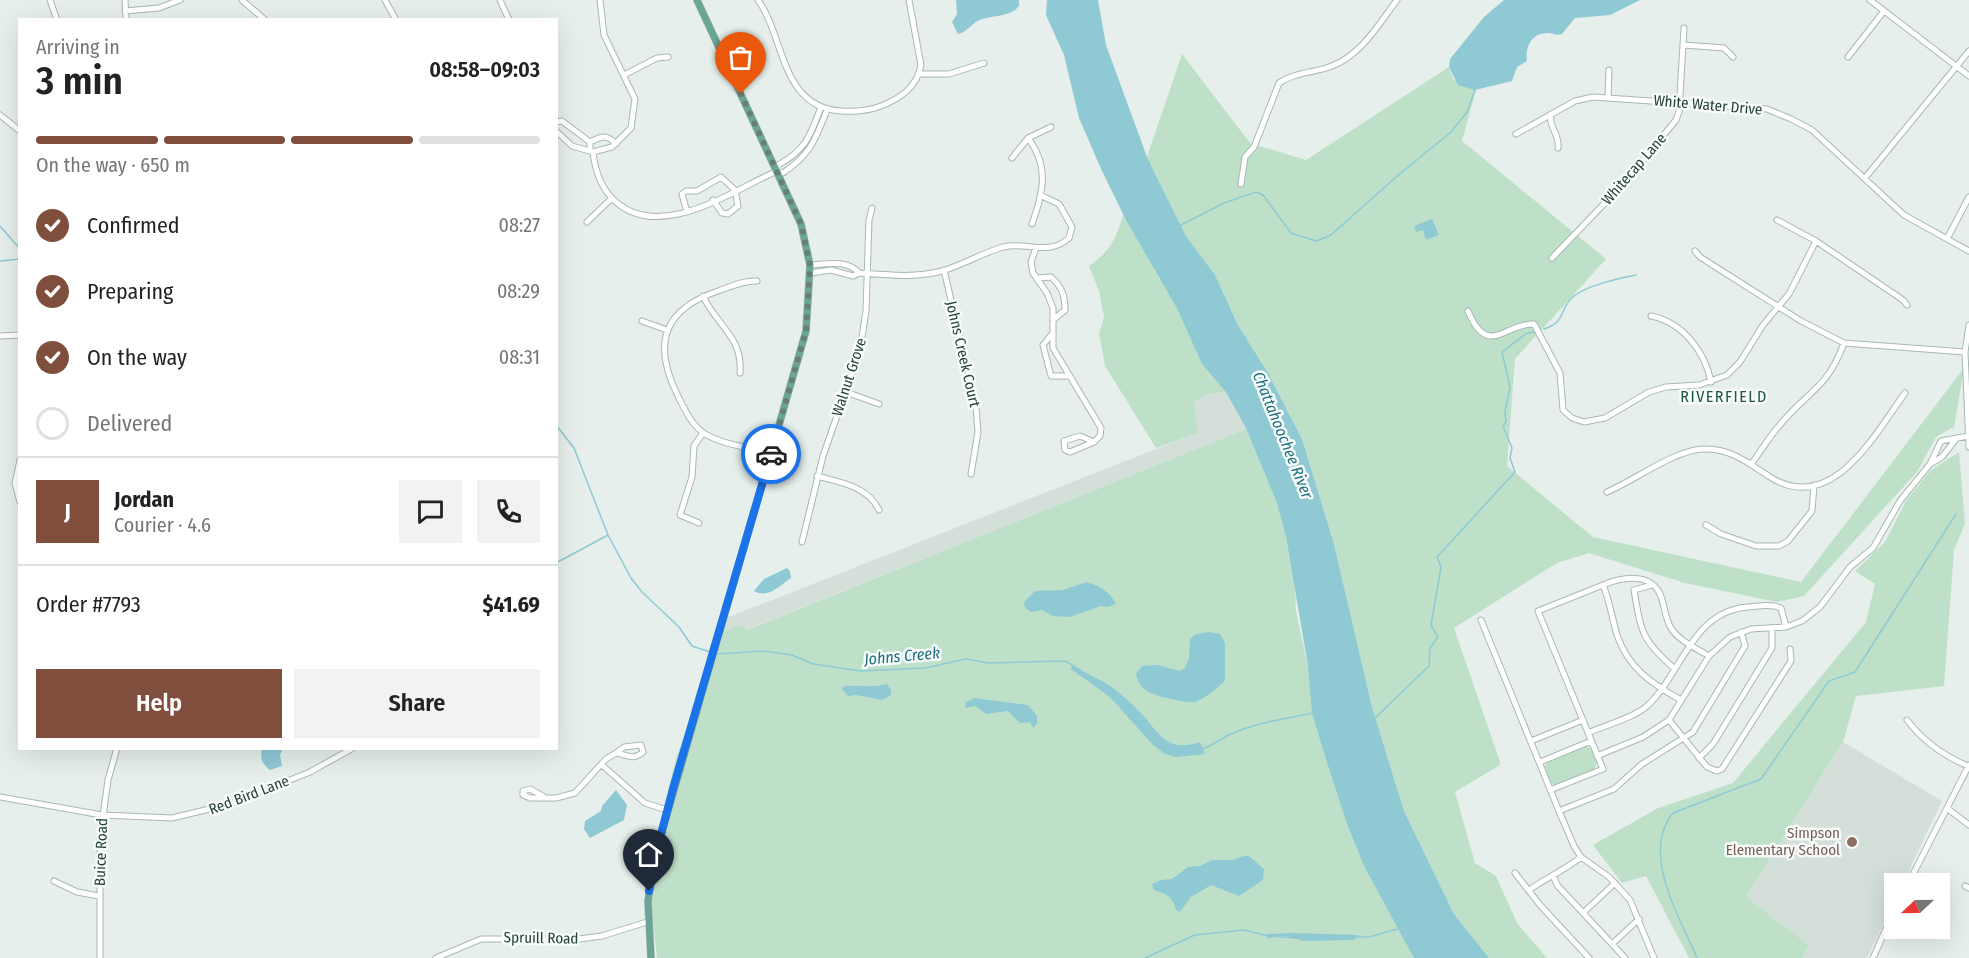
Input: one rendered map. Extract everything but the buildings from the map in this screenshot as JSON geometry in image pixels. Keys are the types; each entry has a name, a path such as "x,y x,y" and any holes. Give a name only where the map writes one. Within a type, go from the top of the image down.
{"main road":[{"path":"651,958 647,922 652,870 708,664 806,331 811,269 801,224 697,0"}],"street":[{"path":"50,0 56,18"},
{"path":"124,0 126,18"},
{"path":"125,11 159,8 180,0"},
{"path":"242,0 263,18"},
{"path":"385,0 395,18"},
{"path":"500,0 508,18"},
{"path":"558,133 572,146 592,152 616,144 627,134 635,118 635,99 604,35 600,0"},
{"path":"758,0 768,14 791,81 806,97 824,108 856,112 872,110 903,95 919,74 921,65 909,0"},
{"path":"1241,184 1245,157 1254,147 1279,83 1288,77 1346,60 1362,45 1397,0"},
{"path":"1870,0 1969,76"},
{"path":"1848,57 1884,11"},
{"name":"Whitecap Lane","path":"1552,258 1641,163 1676,120 1684,28"},
{"path":"1684,45 1724,48 1732,57"},
{"path":"1865,178 1969,51"},
{"path":"624,75 657,58 668,57"},
{"path":"919,74 949,74 984,63"},
{"path":"1608,97 1609,70"},
{"name":"White Water Drive","path":"1516,134 1584,98 1608,97 1767,109 1791,118 1812,130 1904,215 1948,237 1969,251"},
{"path":"775,172 778,165 790,159 806,144 824,108"},
{"path":"558,122 562,121 590,142 598,177 612,198 632,213 646,217 670,217 687,212 775,172 783,173 795,165 810,151 824,108"},
{"path":"1551,114 1550,119 1557,136 1558,148"},
{"path":"0,115 18,129"},
{"path":"1012,158 1028,138 1051,127"},
{"path":"590,142 602,136 610,137 616,144"},
{"path":"1028,138 1041,169 1044,186 1032,224"},
{"path":"790,159 795,165"},
{"path":"687,212 682,194 686,191 697,190 721,177 735,190 738,206 728,214 722,213 713,200"},
{"path":"811,269 842,263 853,267 859,273 916,276 944,270 1003,248 1020,245 1036,248 1058,246 1069,238 1072,231 1070,222 1059,204 1042,196"},
{"path":"1948,237 1969,197"},
{"path":"587,222 612,198"},
{"name":"Walnut Grove","path":"801,542 818,476 863,336 868,220 872,208"},
{"path":"1777,220 1816,241 1904,300 1907,305"},
{"path":"1468,311 1474,325 1486,335 1499,336 1522,324 1534,324 1560,374 1563,410 1572,418 1584,422 1605,418 1648,392 1665,387 1711,382 1727,375 1740,362 1752,340 1797,280 1816,241"},
{"path":"1036,248 1031,262 1050,300 1053,348 1101,428 1100,436 1094,442 1070,452 1063,446 1064,441 1075,436 1086,437 1094,442"},
{"path":"1695,251 1700,257 1778,306 1844,344 1965,352"},
{"name":"Johns Creek Court","path":"944,270 976,407 978,432 971,474"},
{"path":"1037,278 1051,277 1060,285 1065,298 1065,310 1053,320"},
{"path":"757,281 747,281 703,296 681,309 667,330 664,348 667,374 687,415 703,433 735,444 771,452"},
{"path":"703,296 712,315 739,349 740,373"},
{"path":"1651,316 1663,319 1694,342 1711,382"},
{"path":"642,321 667,330"},
{"path":"1969,325 1965,352 1969,447"},
{"path":"1053,333 1043,345 1051,376 1071,376"},
{"path":"0,336 18,335"},
{"path":"1752,463 1779,425 1826,380 1835,368 1844,344"},
{"path":"846,392 879,404"},
{"path":"1607,492 1636,480 1678,454 1702,449 1720,450 1752,463 1777,481 1789,485 1814,485 1832,480 1853,463 1905,393"},
{"path":"699,523 680,515 692,477 694,446 703,433"},
{"path":"1597,756 1642,737 1669,720 1709,656 1730,636 1741,632 1786,627 1810,616 1850,567 1873,548 1900,501 1930,464 1934,451 1941,441 1968,436"},
{"path":"1930,464 1942,458 1956,439"},
{"path":"1934,451 1942,458"},
{"path":"18,469 15,483 18,494"},
{"path":"818,476 853,486 872,499 879,510"},
{"path":"1706,525 1721,534 1756,546 1779,546 1788,541 1812,512 1814,485"},
{"path":"1550,790 1603,769 1538,611 1628,577 1652,585 1660,593 1671,629 1690,645 1709,656"},
{"path":"1603,585 1622,649 1641,675 1681,700"},
{"path":"1652,585 1634,590 1640,625 1650,647 1675,669"},
{"path":"1588,733 1646,708 1662,690 1690,645 1709,622 1742,607 1772,605 1781,608 1786,627"},
{"path":"1481,620 1550,790 1581,857 1615,883 1630,900 1654,958"},
{"path":"1699,758 1713,744 1772,648 1772,629"},
{"path":"1559,811 1614,789 1642,764 1684,740 1693,732 1745,646 1741,632"},
{"path":"1669,720 1707,766 1717,771 1722,769 1791,661 1790,649"},
{"path":"1531,741 1583,720"},
{"path":"1906,720 1915,732 1946,756 1969,766 1914,873"},
{"path":"1540,762 1591,741"},
{"name":"Buice Road","path":"100,958 99,896 102,815 116,750"},
{"name":"Red Bird Lane","path":"0,797 102,815 149,819 205,812 310,772 349,750"},
{"path":"543,796 556,798 574,794 616,753"},
{"path":"602,765 645,803 667,810"},
{"path":"1948,809 1969,825"},
{"path":"1529,890 1564,870 1581,857"},
{"path":"1515,873 1589,958"},
{"path":"1553,875 1557,885 1625,958"},
{"path":"54,881 76,892 99,896"},
{"path":"1583,913 1615,883"},
{"path":"1612,944 1639,920"},
{"name":"Spruill Road","path":"436,958 481,939 579,939 602,936 647,922"},
{"path":"1873,958 1884,933"}],"shaded area":[{"path":"1234,392 1251,427 746,630 716,638 721,620 1197,433 1194,403 1208,394"},
{"name":"Simpson Elementary School","path":"1843,742 1942,801 1908,873 1884,873 1884,922 1867,958 1802,958 1809,945 1746,897"}],"green space":[{"path":"1182,54 1250,143 1306,160 1449,67 1454,80 1476,90 1462,141 1606,259 1515,359 1507,466 1593,537 1801,582 1964,368 1954,427 1936,437 1917,472 1804,596 1777,602 1685,583 1589,553 1557,563 1454,628 1500,762 1500,765 1455,792 1475,863 1496,876 1517,923 1547,958 1489,958 1454,914 1404,811 1372,707 1334,544 1302,439 1268,373 1238,325 1215,275 1186,236 1147,157"},
{"path":"1128,197 1231,392 1208,394 1194,403 1198,433 1156,448 1105,366 1099,333 1104,317 1099,291 1089,266 1106,252 1116,236"},
{"path":"1251,427 1288,525 1294,565 1296,611 1311,681 1429,958 657,958 649,883 662,815 677,755 705,685 714,635 742,625 747,630"},
{"path":"1959,452 1965,524 1954,550 1944,686 1856,696 1843,742 1746,897 1809,945 1802,958 1689,958 1646,876 1622,883 1593,845 1658,808 1733,783 1866,622 1875,584 1855,571 1885,542 1906,501 1931,470"},
{"path":"1586,746 1591,748 1597,763 1594,770 1556,786 1550,782 1544,768 1547,762"}],"water":[{"path":"956,0 1019,0 1019,6 1007,14 979,20 958,34 952,22 957,14"},
{"name":"Chattahoochee River","path":"1047,0 1098,0 1106,45 1147,157 1186,236 1215,275 1238,325 1268,373 1302,439 1334,544 1372,707 1404,811 1454,914 1489,958 1414,958 1364,866 1346,821 1312,713 1308,666 1286,536 1277,503 1246,428 1226,392 1202,364 1177,308 1127,222 1102,171 1079,118 1064,55 1046,15"},
{"path":"1504,0 1640,0 1610,15 1575,18 1562,34 1547,33 1533,38 1528,46 1527,61 1517,67 1512,81 1475,90 1458,85 1449,67 1450,59 1484,17"},
{"path":"1432,219 1439,235 1426,240 1423,230 1416,232 1414,226"},
{"path":"787,568 791,578 778,588 769,593 754,591 764,579"},
{"path":"1087,582 1104,590 1116,604 1101,606 1070,617 1053,616 1042,610 1032,612 1025,608 1024,602 1035,591 1063,590"},
{"path":"1209,632 1220,634 1225,643 1225,680 1206,696 1191,702 1157,696 1146,690 1138,681 1136,674 1142,666 1159,665 1179,671 1184,669 1189,659 1190,639 1196,634"},
{"path":"1072,666 1117,691 1169,742 1182,745 1200,742 1205,754 1176,757 1165,754 1152,744 1110,697 1071,669"},
{"path":"887,684 891,695 882,700 856,695 848,696 842,689 845,686"},
{"path":"974,698 1028,705 1037,716 1037,724 1033,728 1030,722 1020,723 1008,711 986,714 975,706 965,708 966,702"},
{"path":"262,750 282,750 280,755 282,766 270,770 263,763"},
{"path":"616,790 627,805 624,820 590,838 584,829 585,821 601,811 602,806"},
{"path":"1249,856 1264,869 1263,880 1239,896 1211,885 1191,897 1180,912 1176,910 1168,896 1154,890 1152,884 1172,879 1188,867 1200,866 1212,860 1232,860"},
{"path":"1268,934 1359,935 1354,940 1304,941 1287,936 1267,938"}],"waterway":[{"path":"1179,226 1224,203 1256,192 1263,195 1291,233 1316,241 1331,235 1451,132 1467,112 1475,90"},
{"path":"0,226 18,247"},
{"name":"Johns Creek","path":"0,261 18,259"},
{"path":"1544,329 1556,323 1569,301 1579,292 1636,275"},
{"path":"1375,718 1429,666 1430,648 1438,637 1431,625 1441,567 1437,557 1515,472 1510,458 1512,448 1503,426 1506,422 1505,412 1510,387 1502,352 1527,333 1535,332"},
{"name":"Johns Creek","path":"558,428 574,448 608,535 631,578 642,592 679,627 692,646 710,652"},
{"path":"1697,958 1673,905 1662,866 1660,847 1664,829 1673,813 1761,779 1829,681 1855,672 1956,514"},
{"path":"558,562 608,535"},
{"name":"Johns Creek","path":"717,654 763,651 792,655 813,664 861,671 925,668 966,659 988,663 1065,661 1090,676"},
{"name":"Johns Creek","path":"1202,749 1251,726 1313,713"},
{"path":"1358,937 1369,937 1397,929"},
{"path":"1145,958 1195,935 1244,930 1269,936"},
{"path":"1280,937 1296,938"}],"way so far":[{"path":"741,94 775,172 801,224 807,244 811,273 806,331 771,454"}],"place":[{"name":"Simpson Elementary School","path":"1852,842"}],"district":[{"name":"RIVERFIELD","path":"1724,396"}],"route":[{"path":"649,891 656,853 674,785 771,454"}]}
